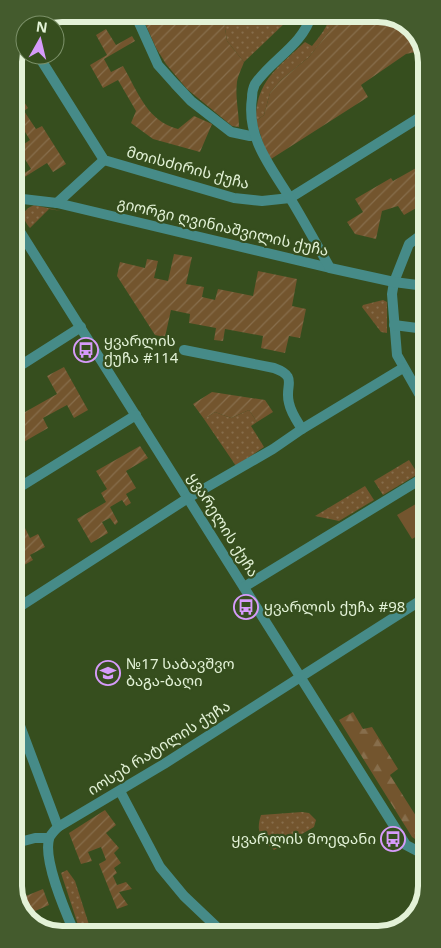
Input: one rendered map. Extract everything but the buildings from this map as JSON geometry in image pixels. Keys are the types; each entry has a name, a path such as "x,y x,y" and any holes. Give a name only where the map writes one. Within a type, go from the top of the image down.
{"street":[{"path":"139,23 158,65 191,101 231,132 250,136 254,134"},
{"path":"307,23 297,40 265,71 254,86 250,107 254,134 262,153 330,268"},
{"name":"მთისძირის ქუჩა","path":"44,65 104,160 234,198 262,201 290,198 418,118"},
{"path":"57,203 104,160"},
{"name":"გიორგი ღვინიაშვილის ქუჩა","path":"23,199 57,203 330,268 394,282 418,285"},
{"name":"ყვარელის ქუჩა","path":"23,236 406,845"},
{"path":"418,237 409,244 394,282 392,294 397,355 418,393"},
{"path":"394,325 418,328"},
{"path":"23,364 81,327"},
{"path":"184,350 282,371 288,376 290,382 288,400 290,409 302,429"},
{"path":"23,604 188,498 273,449 302,429 403,368"},
{"path":"23,485 136,414"},
{"path":"244,587 418,481"},
{"name":"იოსებ რატილის ქუჩა","path":"58,826 120,791 418,602"},
{"path":"23,734 58,826 49,838 50,866 72,925"},
{"path":"120,791 160,867 184,896 215,925"},
{"path":"23,841 35,838 49,838"},
{"path":"406,845 418,847"},
{"path":"406,845 418,851"}],"green space":[{"path":"145,23 224,23 227,41 244,62 237,82 239,127 232,126 187,89 166,64 156,48"},
{"path":"224,23 285,23 244,62 227,41"},
{"path":"327,23 336,23 309,57 281,80 270,93 264,115 256,121 259,96 270,76 305,42 312,46"},
{"path":"336,23 387,23 409,36 417,52 406,54 361,85 368,97 271,159 265,149 256,121 264,115 270,93 281,80 309,57"},
{"path":"106,29 116,45 132,36 135,41 104,59 111,72 123,66 144,104 158,119 178,129 194,116 212,124 200,152 153,139 131,123 136,111 118,80 103,88 90,65 107,55 96,35"},
{"path":"23,100 28,108 24,111 36,129 42,126 66,164 53,172 47,163 23,178 23,174 31,169 23,156 23,145 30,140 23,129"},
{"path":"418,167 418,207 404,215 398,206 382,211 376,239 355,234 347,222 363,212 355,199 391,178 393,181"},
{"path":"34,205 61,211 49,209 30,228 25,221 24,212"},
{"path":"174,254 192,257 186,284 204,287 202,297 215,300 218,289 253,296 258,271 297,279 292,306 306,309 300,338 289,336 285,353 261,348 263,336 225,329 223,341 214,340 216,328 189,323 190,314 171,310 165,337 155,335 117,276 120,262 145,268 147,259 158,261 154,278 168,281"},
{"path":"383,300 387,302 387,333 381,332 362,307 363,305"},
{"path":"64,367 88,410 74,418 67,405 43,418 48,428 23,442 23,413 57,394 47,376"},
{"path":"212,392 265,400 273,412 257,422 249,410 231,418 215,412 204,419 193,404"},
{"path":"249,410 257,422 251,426 264,447 236,466 204,419 215,412 231,418"},
{"path":"140,446 148,458 126,471 136,488 126,494 131,503 126,506 122,500 110,507 118,522 115,525 110,518 102,522 108,533 91,543 77,519 106,502 101,493 107,489 96,471"},
{"path":"409,460 418,474 383,495 374,481"},
{"path":"365,486 374,500 339,521 315,516"},
{"path":"418,503 418,536 412,539 397,515"},
{"path":"25,528 30,538 38,534 45,547 30,555 33,560 23,566 23,529"},
{"path":"353,712 363,729 372,727 398,769 390,775 418,819 418,841 412,837 339,720"},
{"path":"105,810 116,825 106,833 119,848 114,853 121,863 114,868 117,873 113,876 117,885 126,882 132,889 119,892 128,905 117,909 99,864 106,860 101,847 88,852 92,861 81,864 69,833"},
{"path":"309,813 316,820 314,827 274,850 263,839 259,831 261,815"},
{"path":"67,870 75,881 89,925 78,925 61,873"},
{"path":"43,889 49,905 33,912 24,897"}],"place":[{"name":"ყვარლის ქუჩა #114","path":"86,350"},
{"name":"ყვარლის ქუჩა #98","path":"246,607"},
{"name":"№17 საბავშვო ბაგა-ბაღი","path":"108,673"},
{"name":"ყვარლის მოედანი","path":"393,839"}]}
